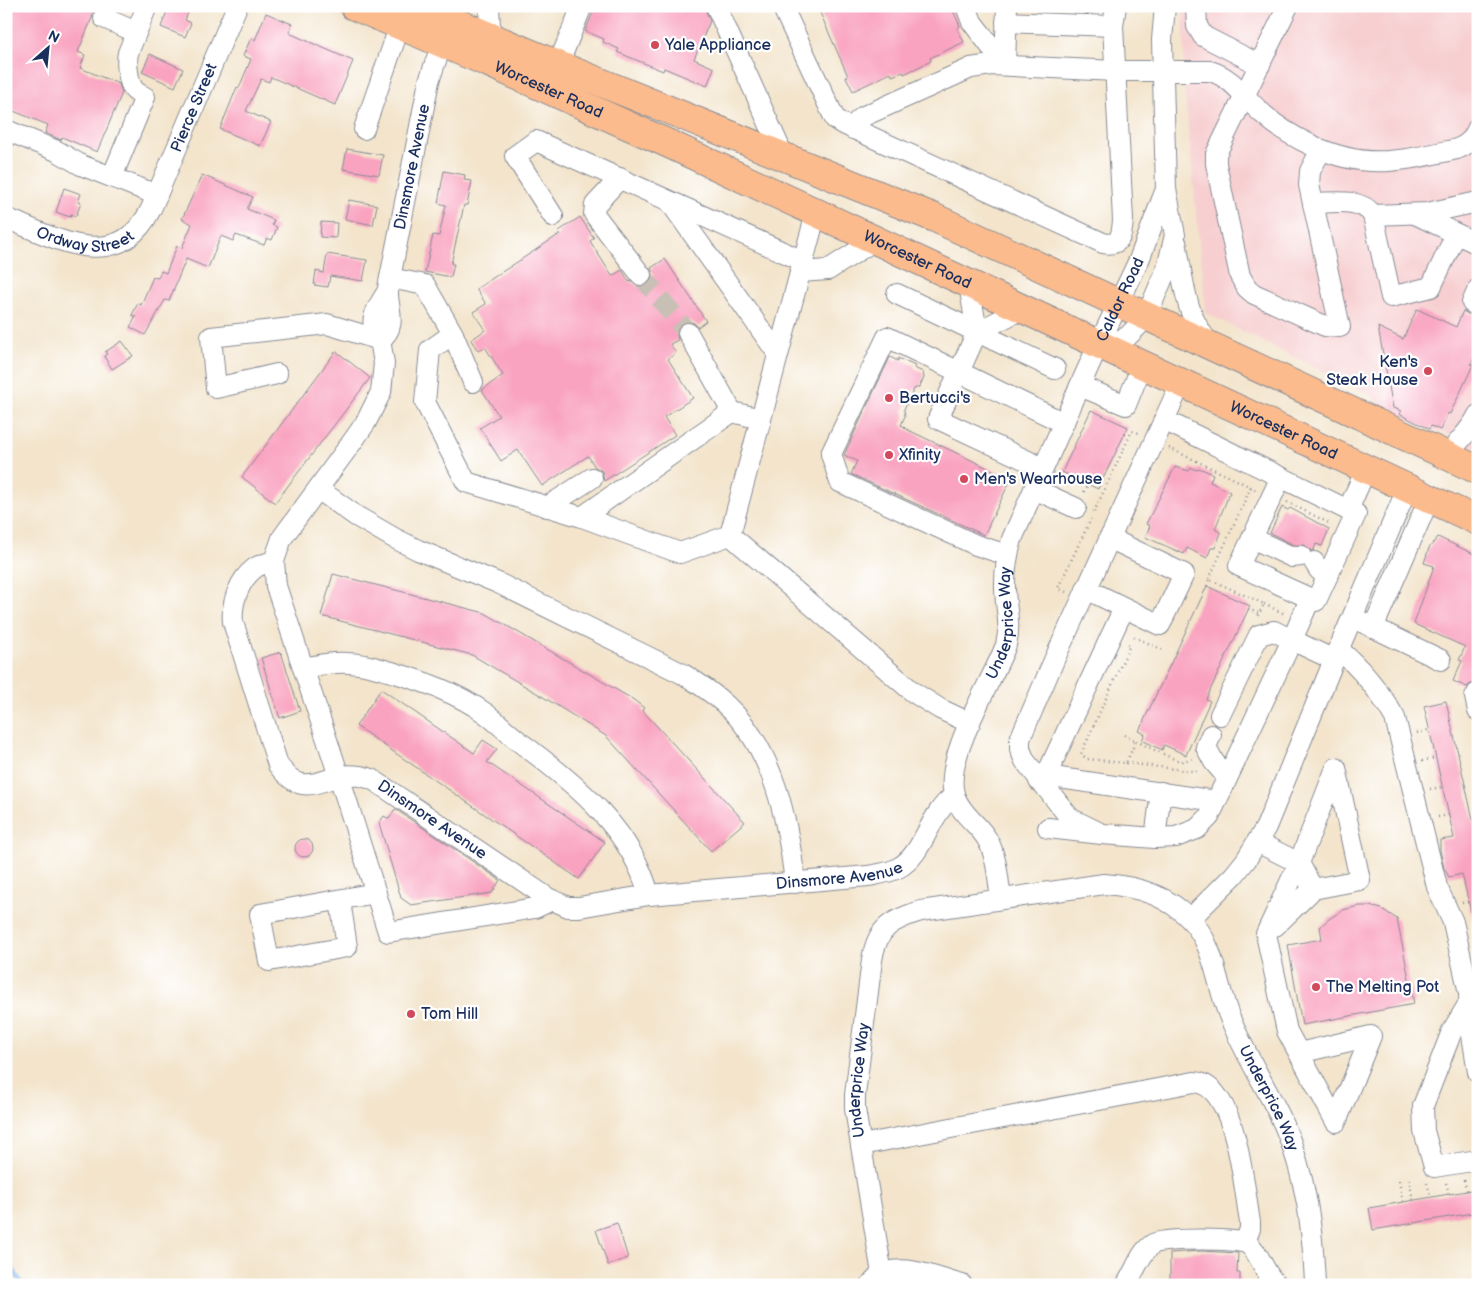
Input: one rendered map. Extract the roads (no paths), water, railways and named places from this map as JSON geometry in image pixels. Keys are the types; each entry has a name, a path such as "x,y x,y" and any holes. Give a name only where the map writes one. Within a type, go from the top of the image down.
{"highway":[{"name":"Worcester Road","path":"354,6 452,23 496,39 935,218 1478,470"},
{"name":"Worcester Road","path":"452,23 550,90 1478,521"}],"street":[{"path":"106,6 104,18 136,32"},
{"path":"112,177 145,97 132,87 127,60 147,6"},
{"name":"Pierce Street","path":"154,202 237,6"},
{"path":"489,6 490,26 496,39"},
{"path":"558,65 582,6"},
{"path":"716,6 784,157"},
{"path":"782,6 835,119 853,129 1103,243 1110,244 1116,243 1123,230 1113,26 1116,6"},
{"path":"966,6 972,22 1005,65"},
{"name":"Caldor Road","path":"1099,345 1115,342 1138,328 1146,315 1167,268 1175,235 1166,189 1163,71 1165,6"},
{"path":"1196,6 1197,26 1203,36 1260,65"},
{"path":"1288,6 1216,154 1215,161 1242,280 1247,288 1259,296 1325,326 1340,327 1309,185 1309,175 1321,150"},
{"path":"1005,65 1006,14 1113,26"},
{"path":"364,129 408,16"},
{"name":"Dinsmore Avenue","path":"452,23 429,81 389,285 373,318 373,326 380,340 384,363 380,392 366,422 282,538 274,561 276,586 339,776 360,775 384,786 552,900 568,907 580,907 649,895 868,876 898,869 908,861 939,811 954,796"},
{"path":"853,129 864,116 971,68 1005,65 1116,71 1199,70 1215,73 1232,83 1256,109 1278,126 1321,150 1345,159 1378,162 1394,161 1457,149 1470,142 1478,128"},
{"path":"6,130 57,151 81,165 112,177 154,202"},
{"path":"553,216 515,156 536,141 668,200 802,267 828,270 875,240"},
{"path":"620,178 595,204 594,214 640,274"},
{"name":"Caldor Road","path":"1099,345 1139,260 1166,189"},
{"path":"668,200 778,354"},
{"name":"Ordway Street","path":"6,218 68,243 99,248 115,244 130,237 141,227 154,202"},
{"path":"1373,215 1439,211 1478,202"},
{"path":"1313,203 1358,203 1367,208 1373,215 1391,297 1431,288 1456,234"},
{"path":"730,535 816,213"},
{"path":"1414,214 1478,244"},
{"path":"1175,235 1193,321 1205,339 1215,348"},
{"path":"969,284 977,332 938,419 1043,468"},
{"path":"389,285 425,285 453,334 473,382"},
{"path":"897,294 1055,368"},
{"path":"977,332 1022,309"},
{"path":"277,374 216,388 211,337 327,324 380,340"},
{"path":"688,333 732,412 761,419"},
{"path":"453,334 430,350 425,402 466,482 582,517 680,553 730,535"},
{"path":"1007,555 976,545 840,482 831,454 887,337 1064,423"},
{"name":"Underprice Way","path":"954,796 952,774 954,761 1006,645 1009,632 1004,582 1007,555 1012,539 1099,345"},
{"path":"1080,386 1126,405 1142,365"},
{"path":"1102,834 1070,818 1043,778 1025,761 1020,749 1020,739 1079,592 1110,538 1181,383"},
{"path":"582,517 732,412"},
{"path":"1164,420 1356,514 1309,565"},
{"path":"1448,456 1457,442 1476,422"},
{"path":"1348,510 1366,470"},
{"path":"1280,477 1239,566 1316,601 1309,565"},
{"path":"547,507 592,478"},
{"path":"1034,488 1076,508"},
{"path":"318,489 373,527 418,550 498,583 683,674 711,692 741,720 753,737 770,771 783,813 792,856 795,883"},
{"path":"1190,919 1221,889 1246,860 1257,842 1275,806 1352,617 1418,494"},
{"path":"1374,628 1418,494"},
{"path":"730,535 913,692 940,710 970,723"},
{"path":"1079,592 1124,608 1160,625 1184,574 1110,538"},
{"path":"1252,538 1309,565"},
{"path":"274,561 255,568 248,575 238,592 232,612 233,622 278,765 292,781 300,784 311,784 339,776 388,932 535,908 552,900"},
{"path":"1048,828 1155,838 1176,837 1197,829 1208,817 1310,599"},
{"path":"1043,778 1124,608"},
{"path":"1352,617 1441,660"},
{"path":"1220,715 1259,635 1274,631 1292,640 1336,654 1362,671 1388,705 1395,718 1437,887 1453,922 1469,993 1470,1023 1478,1072"},
{"path":"303,668 336,663 361,664 454,694 485,713 508,734 563,776 598,809 627,843 640,867 649,895"},
{"path":"1478,692 1475,698 1478,711"},
{"path":"1211,735 1206,747 1214,762 1227,777"},
{"path":"1266,934 1313,889 1360,880 1336,768 1298,863 1266,934 1287,1031 1299,1053"},
{"path":"1043,778 1216,800"},
{"path":"1155,838 1161,792"},
{"path":"954,796 964,812 987,838 992,849 1001,898"},
{"path":"1257,842 1298,863 1313,889"},
{"name":"Underprice Way","path":"962,1285 921,1272 897,1271 877,1279 855,1110 855,1096 872,960 878,936 886,927 905,916 921,911 1088,885 1121,885 1153,894 1180,910 1190,919 1208,948 1230,1018 1272,1101 1294,1152 1307,1203 1314,1255 1315,1285"},
{"path":"340,900 347,947 269,960 260,914 340,900 376,894"},
{"path":"1469,1003 1452,1031 1423,1106 1424,1131 1434,1167 1478,1160"},
{"path":"861,1145 1200,1082 1213,1092 1223,1106 1236,1137 1250,1222 1250,1229 1245,1242"},
{"path":"1126,1285 1148,1248 1155,1243 1170,1240 1245,1242 1256,1253 1277,1285"}],"waterway":[{"path":"6,1255 8,1262 23,1285"}],"tunnel":[{"path":"641,275 688,333"}],"place":[{"name":"Yale Appliance","path":"655,45"},
{"name":"Ken's Steak House","path":"1428,371"},
{"name":"Bertucci's","path":"889,398"},
{"name":"Xfinity","path":"889,455"},
{"name":"Men's Wearhouse","path":"964,479"},
{"name":"The Melting Pot","path":"1316,987"},
{"name":"Tom Hill","path":"411,1014"}]}
